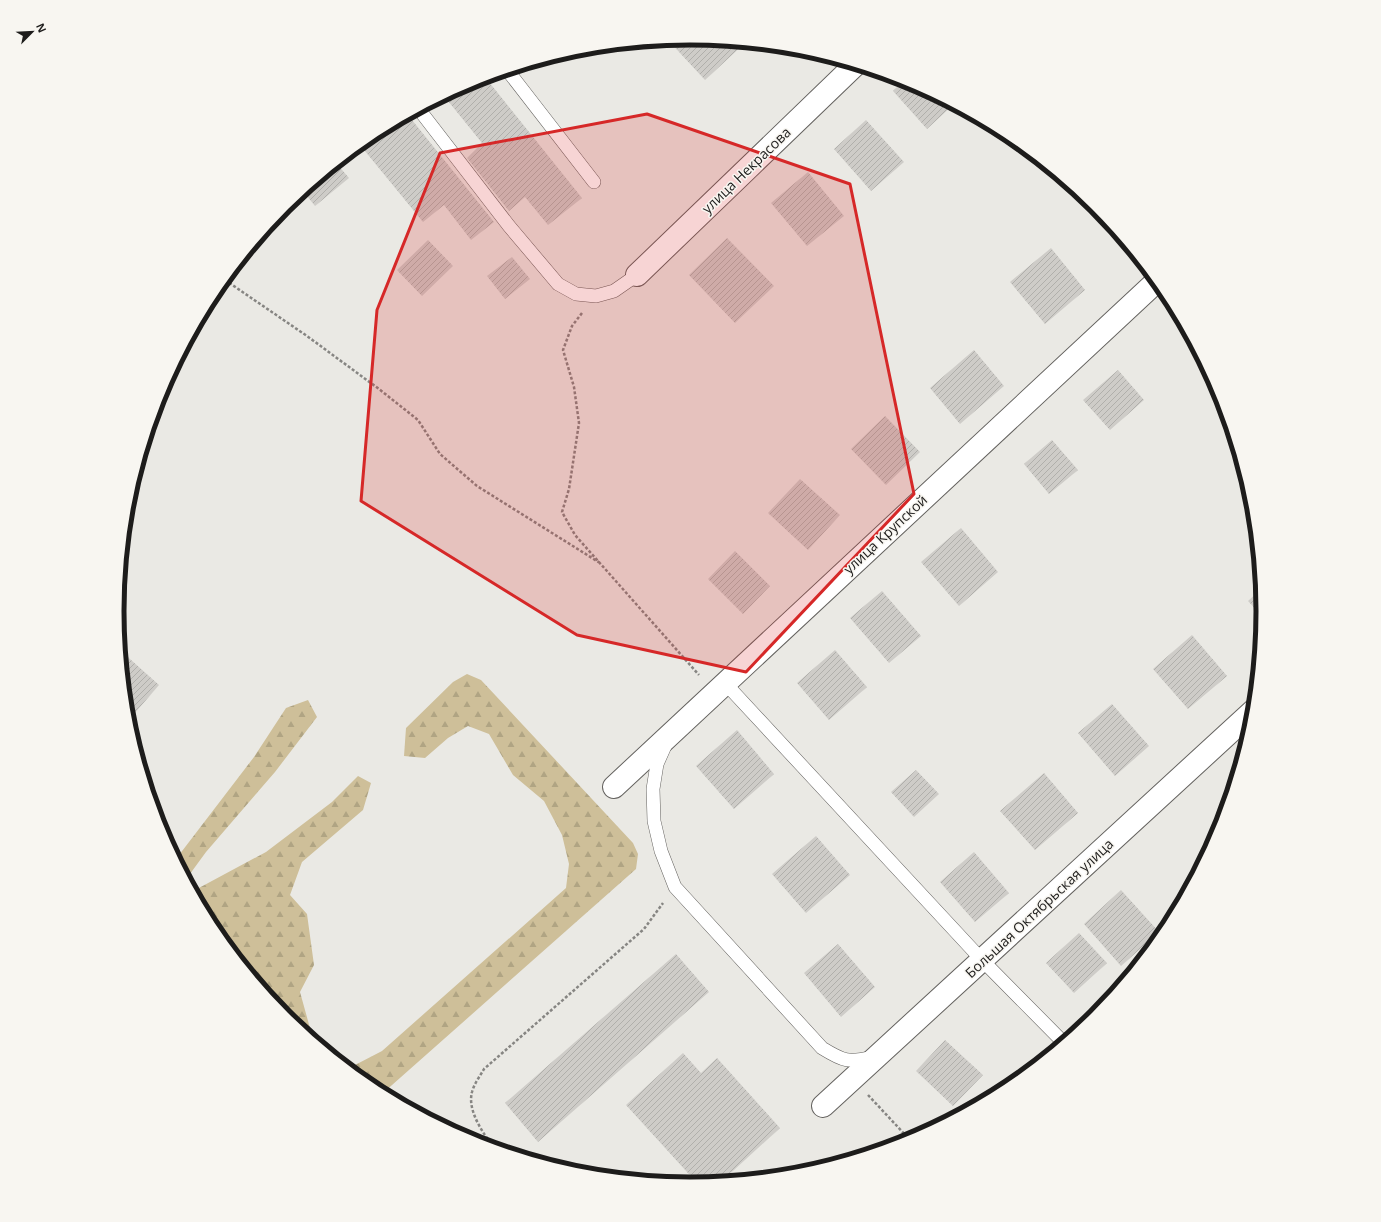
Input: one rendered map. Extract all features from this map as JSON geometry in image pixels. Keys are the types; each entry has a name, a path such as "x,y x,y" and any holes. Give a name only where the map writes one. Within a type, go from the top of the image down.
{"street":[{"name":"улица Некрасова","path":"637,276 851,69"},
{"name":"улица Крупской","path":"614,787 1153,285"},
{"name":"Большая Октябрьская улица","path":"823,1106 1247,717"}],"lane":[{"path":"511,74 594,182"},
{"path":"422,113 509,226 558,284 576,294 596,296 614,291 637,276"},
{"path":"720,688 982,960 1061,1039"},
{"path":"671,734 657,764 654,789 654,821 661,851 675,887 822,1048 840,1059 857,1061 879,1055"}],"path":[{"path":"229,283 307,336 418,420 440,454 477,486 600,563"},
{"path":"596,296 572,326 563,350 574,387 579,423 569,489 562,512 575,535 600,563 720,688"},
{"path":"487,1139 473,1112 472,1093 484,1069 644,929 675,887"},
{"path":"853,1078 905,1135"}],"highlighted area":[{"path":"647,114 850,184 914,494 746,672 577,635 361,501 377,310 440,153"}],"green space":[{"path":"467,674 481,680 633,843 638,854 636,869 387,1089 350,1063 355,1065 382,1051 566,888 569,864 562,835 544,801 513,775 489,734 468,726 448,738 425,758 404,756 406,728 453,682"},
{"path":"308,700 317,717 275,772 206,852 190,874 180,854 254,757 286,708"},
{"path":"358,776 371,783 363,810 302,862 290,895 307,914 314,965 300,992 311,1031 290,1011 241,956 197,889 266,852 332,802"}],"building":[{"path":"673,45 740,47 705,80"},
{"path":"489,82 582,198 548,225 525,197 509,211 467,158 482,143 447,100"},
{"path":"899,85 950,108 927,129 893,91"},
{"path":"411,119 494,222 471,240 444,205 423,222 363,149"},
{"path":"866,120 904,162 871,191 834,149"},
{"path":"340,167 349,178 315,206 306,195"},
{"path":"808,172 844,216 807,246 771,203"},
{"path":"1096,217 1122,245 1095,218"},
{"path":"727,238 774,286 735,323 689,275"},
{"path":"428,240 453,266 422,296 397,270"},
{"path":"1051,248 1085,290 1045,324 1010,282"},
{"path":"512,257 530,279 505,299 487,276"},
{"path":"974,350 1004,386 960,424 930,388"},
{"path":"1118,370 1144,400 1110,430 1083,400"},
{"path":"885,416 920,452 886,485 851,449"},
{"path":"1052,440 1078,470 1049,494 1024,464"},
{"path":"800,479 840,515 808,550 768,513"},
{"path":"961,528 998,572 959,606 921,562"},
{"path":"735,551 770,586 743,614 708,579"},
{"path":"882,591 921,636 889,663 850,618"},
{"path":"1256,594 1256,609 1248,601"},
{"path":"1192,635 1227,676 1188,709 1153,669"},
{"path":"835,650 867,687 829,720 797,683"},
{"path":"127,656 159,685 134,714 129,685"},
{"path":"1112,704 1149,746 1115,776 1078,733"},
{"path":"737,730 774,774 734,809 696,766"},
{"path":"916,770 939,794 914,817 891,792"},
{"path":"1044,773 1078,813 1035,850 1000,811"},
{"path":"816,836 850,875 806,913 772,874"},
{"path":"974,852 1009,893 975,922 940,882"},
{"path":"1121,890 1157,930 1152,938 1121,966 1084,924"},
{"path":"1079,933 1107,963 1074,993 1046,963"},
{"path":"838,944 875,987 841,1017 804,973"},
{"path":"676,954 709,992 538,1142 505,1103"},
{"path":"945,1040 983,1075 953,1106 916,1071"},
{"path":"683,1053 701,1073 717,1058 780,1128 727,1176 692,1177 626,1105"}]}
